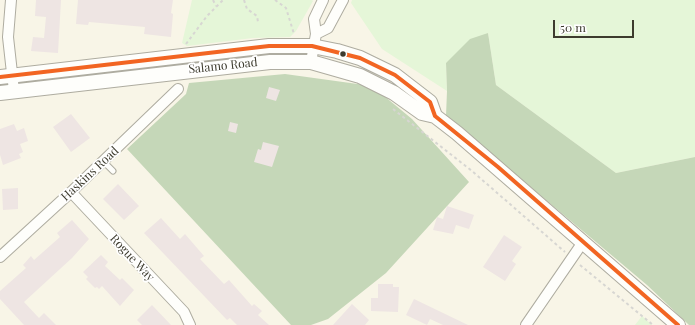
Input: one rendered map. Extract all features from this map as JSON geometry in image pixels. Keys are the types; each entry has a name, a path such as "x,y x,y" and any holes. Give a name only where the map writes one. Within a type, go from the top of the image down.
{"main road":[{"name":"Salamo Road","path":"6,77 314,40 337,51 360,58 395,75 430,102 435,116"},
{"name":"Salamo Road","path":"7,92 253,63 311,62 360,76 394,93 422,113 435,116 488,159 678,325"}],"street":[{"path":"7,92 6,77 8,37 12,0"},
{"path":"311,62 314,40 314,19 323,0"},
{"path":"314,40 328,28 343,0"},
{"name":"Haskins Road","path":"0,257 104,162 178,90"},
{"name":"Rogue Way","path":"71,192 184,312 190,325"},
{"path":"526,325 584,242"}],"lane":[{"path":"104,162 113,171"}],"path":[{"path":"214,0 216,6"},
{"path":"184,47 216,6 224,0"},
{"path":"244,0 247,9 257,16 258,22"},
{"path":"275,0 286,8 295,38"},
{"path":"392,108 472,171 561,248"},
{"path":"583,267 653,325"}],"green space":[{"path":"192,0 313,1 296,31 290,37 253,38 187,46 182,43"},
{"path":"352,0 695,0 695,157 616,173 496,85 488,33 446,63 447,91 382,49 351,3"},
{"path":"488,33 496,85 616,173 695,157 695,325 689,325 647,285 446,116 446,63 470,39"},
{"path":"285,74 372,86 412,119 469,182 386,273 328,319 311,325 291,325 127,149 186,94 189,83"},
{"path":"642,316 652,325 635,325"}],"building":[{"path":"36,0 61,0 58,53 31,51 33,37 44,38 46,17 35,16"},
{"path":"78,0 173,0 171,13 173,14 171,37 144,34 145,27 89,22 88,25 76,24"},
{"path":"269,87 280,90 276,101 266,98"},
{"path":"71,114 90,138 71,152 53,127"},
{"path":"230,122 238,124 236,133 228,131"},
{"path":"14,124 17,131 24,128 28,141 20,144 23,152 19,154 21,158 3,165 0,155 0,129"},
{"path":"263,142 279,146 272,167 254,162 258,149 261,150"},
{"path":"118,184 139,206 124,220 103,199"},
{"path":"18,188 18,209 3,210 2,189"},
{"path":"447,206 474,215 469,229 456,225 453,234 433,230 437,217 443,219"},
{"path":"161,218 180,239 185,234 204,256 200,259 224,284 229,280 252,306 254,304 262,311 258,315 269,325 237,325 230,318 227,320 144,233"},
{"path":"72,220 89,239 72,258 24,302 39,318 44,313 56,325 24,325 0,299 0,291 26,268 23,265 31,256 34,260 60,237 57,233"},
{"path":"504,235 522,247 512,261 516,264 505,281 483,267"},
{"path":"101,255 108,262 105,266 120,280 122,278 134,290 120,306 102,286 99,289 97,287 95,288 86,279 88,277 83,272"},
{"path":"378,284 393,284 393,287 399,287 398,312 371,311 371,298 378,298"},
{"path":"414,299 468,325 443,325 430,319 427,325 406,315"},
{"path":"352,304 369,320 365,325 333,325"},
{"path":"152,305 171,325 142,325 137,320"}],"transit line":[{"path":"0,77 269,46 312,46 360,58 395,75 430,102 435,116 498,167 678,325"}]}
